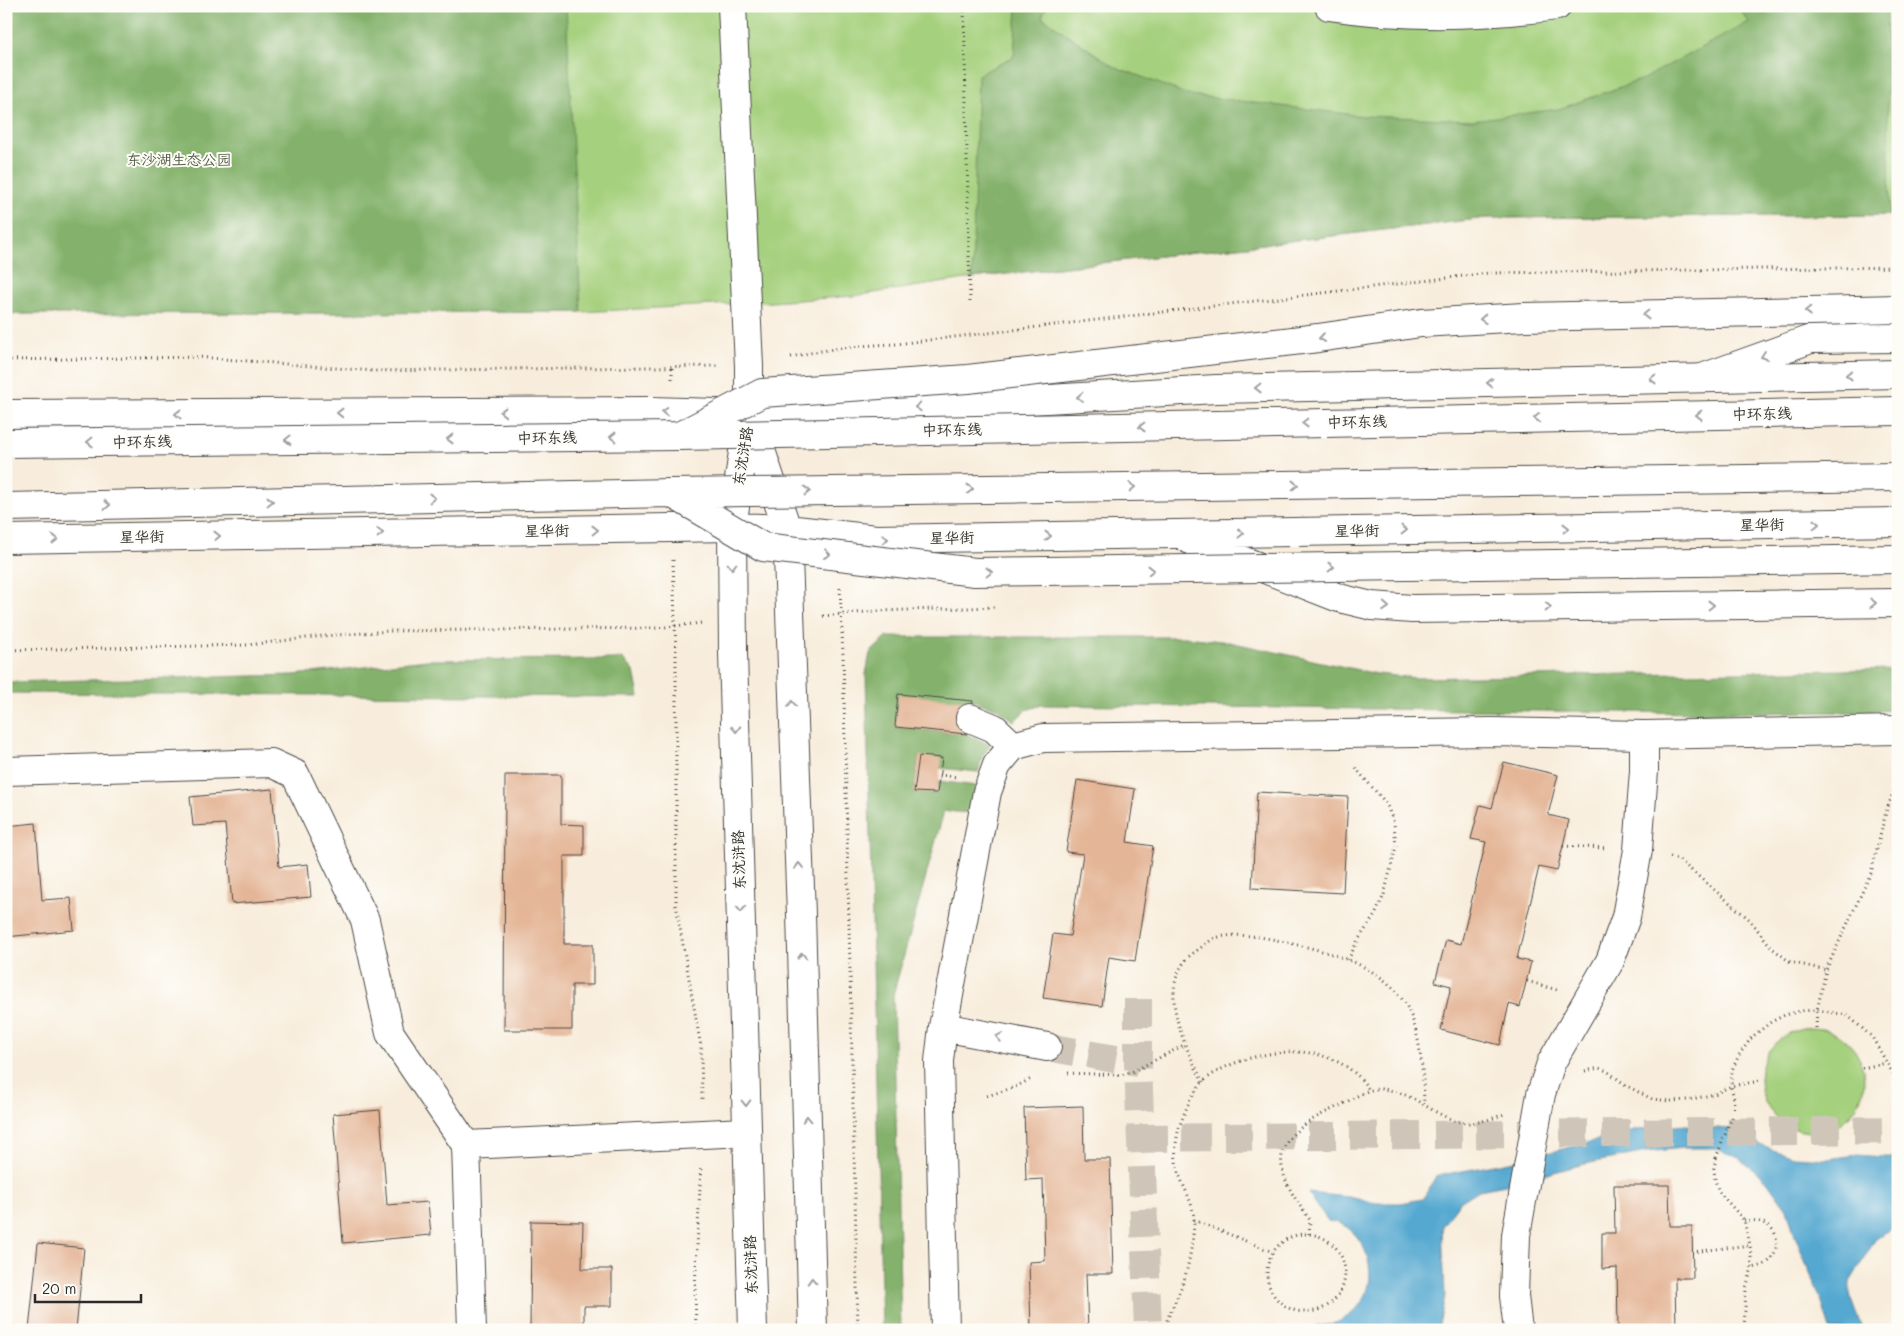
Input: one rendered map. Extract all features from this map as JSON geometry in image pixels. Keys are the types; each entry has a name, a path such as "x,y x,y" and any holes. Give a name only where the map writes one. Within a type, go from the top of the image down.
{"main road":[{"path":"732,6 749,366 749,414"},
{"path":"1329,6 1418,15 1500,13 1557,6"},
{"path":"675,424 762,392 968,379 1308,340 1420,323 1524,317 1898,309"},
{"path":"1702,378 1811,339 1898,338"},
{"path":"6,414 675,424 749,414 896,408 1216,389 1898,374"},
{"name":"中环东线","path":"6,443 675,424 1898,411"},
{"name":"东沈浒路","path":"749,414 732,527 746,1132 753,1330"},
{"name":"东沈浒路","path":"749,414 787,528 802,925 813,1330"},
{"path":"6,507 671,493 1898,477"},
{"path":"671,493 763,547 974,572 1898,559"},
{"name":"星华街","path":"6,539 732,527 787,528 876,539 1898,522"},
{"path":"1175,534 1339,598 1372,606 1412,609 1898,602"},
{"path":"970,718 994,728 1013,746"},
{"path":"945,1330 939,1061 943,1027 987,792 998,765 1013,746 1043,738 1492,732 1644,735 1898,730"},
{"path":"1518,1330 1514,1296 1516,1235 1541,1094 1551,1063 1610,961 1626,917 1638,850 1644,771 1644,735"},
{"path":"6,770 271,763 295,774 365,920 390,1034 466,1145 472,1330"},
{"path":"943,1027 1047,1047"},
{"path":"466,1145 746,1132"}],"path":[{"path":"964,6 970,303"},
{"path":"6,360 198,357 374,371 749,366 813,352 916,342 1489,273 1898,267"},
{"path":"813,352 814,362"},
{"path":"672,367 675,424"},
{"path":"671,528 675,625 676,905 700,1047 703,1134 695,1288 696,1330"},
{"path":"840,585 858,1330"},
{"path":"791,618 877,611 1006,606"},
{"path":"6,650 247,645 323,636 390,631 656,628 733,620"},
{"path":"1348,960 1358,940 1375,915 1384,895 1392,870 1396,847 1394,823 1386,803 1358,771 1354,763"},
{"path":"1816,1028 1817,1010 1826,970 1871,873 1886,812 1898,779"},
{"path":"1562,846 1638,850 1679,860 1749,919 1772,948 1790,962 1826,970"},
{"path":"1203,1082 1184,1045 1176,1017 1174,991 1178,972 1190,955 1218,937 1247,936 1278,940 1320,950 1370,970 1390,986 1407,1007 1421,1053 1424,1103"},
{"path":"1744,1330 1746,1288 1752,1268 1750,1244 1744,1220 1719,1192 1714,1180 1716,1158 1733,1115 1732,1070 1739,1055 1752,1037 1771,1022 1785,1015 1800,1011 1817,1010 1847,1015 1872,1037 1898,1082"},
{"path":"1066,1073 1121,1075 1134,1071 1184,1045"},
{"path":"1164,1330 1167,1316 1182,1287 1194,1220 1188,1194 1177,1167 1175,1149 1184,1114 1203,1082 1223,1069 1255,1056 1289,1051 1321,1056 1346,1066 1362,1079 1369,1090"},
{"path":"1862,1068 1886,1063"},
{"path":"1309,1234 1310,1220 1294,1199 1283,1175 1281,1163 1283,1150 1289,1137 1304,1125 1369,1090 1378,1088 1392,1090 1424,1103 1437,1112 1453,1119 1468,1123 1484,1121 1506,1114 1589,1069 1599,1068 1607,1071 1627,1086 1652,1099 1670,1101 1688,1100 1715,1094 1731,1086 1760,1081"},
{"path":"987,1096 1015,1087 1040,1074"},
{"path":"1194,1220 1273,1252"},
{"path":"1744,1220 1764,1223 1774,1232 1777,1241 1775,1253 1769,1261 1761,1266 1752,1268"},
{"path":"1309,1234 1321,1237 1333,1244 1341,1255 1345,1266 1345,1280 1340,1293 1324,1309 1310,1312 1296,1312 1279,1302 1271,1291 1267,1272 1273,1252 1282,1242 1295,1235 1309,1234"},
{"path":"1692,1252 1750,1244"}],"green space":[{"name":"东沙湖生态公园","path":"6,6 1898,6 1898,215 1486,218 972,278 854,296 581,312 6,314"},
{"path":"6,6 566,6 581,312 6,314"},
{"path":"1017,6 1047,6 1042,17 1113,66 1189,95 1364,116 1473,120 1559,109 1643,79 1749,22 1737,6 1886,6 1890,215 1486,218 972,278 978,75 1014,56"},
{"path":"887,637 1187,637 1229,642 1377,674 1416,678 1898,669 1898,710 1706,713 1042,705 1026,710 1014,721 998,709 973,701 899,695 895,727 967,734 990,745 982,757 978,772 940,768 919,756 914,792 937,793 939,781 976,786 971,813 944,811 893,995 901,1330 882,1330 866,674 870,653"},
{"path":"623,659 634,671 639,697 6,693 6,682 294,675 427,660"},
{"path":"1812,1028 1832,1032 1849,1043 1860,1060 1864,1080 1860,1100 1849,1117 1832,1128 1812,1132 1792,1128 1775,1117 1764,1100 1760,1080 1764,1060 1775,1043 1792,1032"}],"water":[{"path":"1686,1125 1740,1130 1762,1146 1793,1157 1828,1159 1856,1155 1898,1158 1898,1223 1875,1240 1850,1282 1852,1300 1863,1330 1830,1330 1822,1302 1795,1236 1787,1209 1766,1180 1735,1155 1714,1148 1683,1148 1646,1152 1580,1165 1511,1184 1479,1190 1460,1202 1442,1226 1445,1296 1438,1330 1315,1330 1315,1327 1332,1324 1341,1320 1357,1309 1366,1293 1370,1271 1368,1260 1359,1239 1352,1231 1341,1224 1328,1221 1308,1193 1349,1197 1376,1203 1400,1203 1423,1199 1436,1176 1515,1161 1638,1130"}],"building":[{"path":"898,694 973,701 967,734 895,727"},
{"path":"919,756 942,758 937,793 914,792"},
{"path":"1504,762 1558,775 1548,815 1569,820 1557,871 1539,867 1517,959 1531,962 1520,1007 1509,1004 1500,1045 1441,1030 1451,986 1435,982 1446,940 1461,944 1486,842 1471,839 1480,805 1492,808"},
{"path":"505,775 561,775 561,824 584,825 584,856 564,856 564,944 593,944 593,985 572,985 572,1030 504,1030"},
{"path":"1077,780 1135,789 1127,842 1153,846 1135,961 1109,957 1102,1006 1043,998 1053,934 1070,936 1083,854 1066,852"},
{"path":"272,789 279,867 308,864 311,897 232,904 225,824 193,826 190,797"},
{"path":"1257,792 1348,797 1343,893 1252,888"},
{"path":"36,823 42,900 71,898 74,930 6,937 6,826"},
{"path":"1083,1106 1084,1159 1110,1159 1113,1274 1086,1274 1088,1330 1031,1330 1029,1262 1045,1261 1043,1179 1026,1180 1024,1108"},
{"path":"380,1110 387,1205 428,1202 431,1235 343,1243 333,1114"},
{"path":"1614,1185 1669,1185 1670,1226 1692,1226 1693,1278 1675,1278 1676,1330 1618,1330 1617,1268 1602,1269 1602,1233 1615,1233"},
{"path":"531,1221 583,1222 582,1269 612,1269 612,1306 584,1306 584,1330 530,1330"},
{"path":"38,1243 84,1248 76,1330 29,1330"}],"tunnel":[{"path":"1138,999 1138,1063 1148,1330"},
{"path":"1047,1047 1138,1063"},
{"path":"1140,1138 1898,1130"}]}
